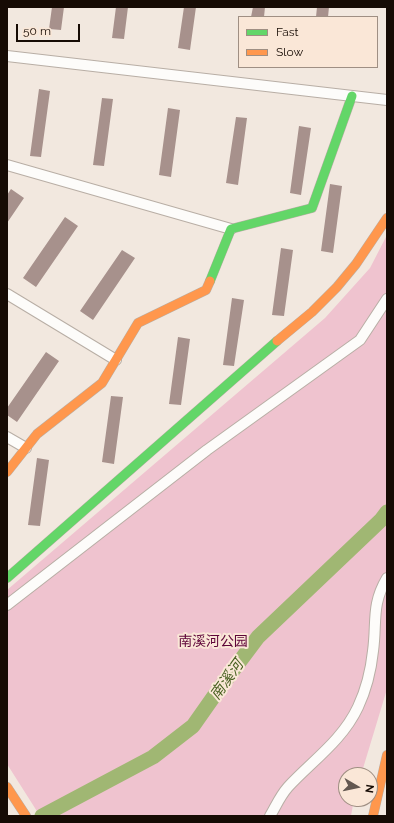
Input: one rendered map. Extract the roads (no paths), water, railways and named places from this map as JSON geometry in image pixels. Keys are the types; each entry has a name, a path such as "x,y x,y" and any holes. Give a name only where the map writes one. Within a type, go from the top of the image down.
{"street":[{"path":"7,56 387,100"},
{"path":"7,165 231,229 312,208 352,96"},
{"path":"7,578 312,312 356,264 387,218"},
{"path":"7,472 37,434 102,383 138,323 206,290 231,229"},
{"path":"7,294 116,360"},
{"path":"7,605 207,450 360,340 387,299"},
{"path":"7,437 26,448"},
{"path":"270,816 287,788 326,751 358,707 368,678 372,660 376,629 375,612 377,598 387,578"},
{"path":"373,816 387,755"},
{"path":"7,787 26,816"}],"waterway":[{"name":"南溪河","path":"42,816 153,757 193,726 258,637 381,520 387,512"}],"park label":[{"name":"南溪河公园","path":"213,642"}]}
